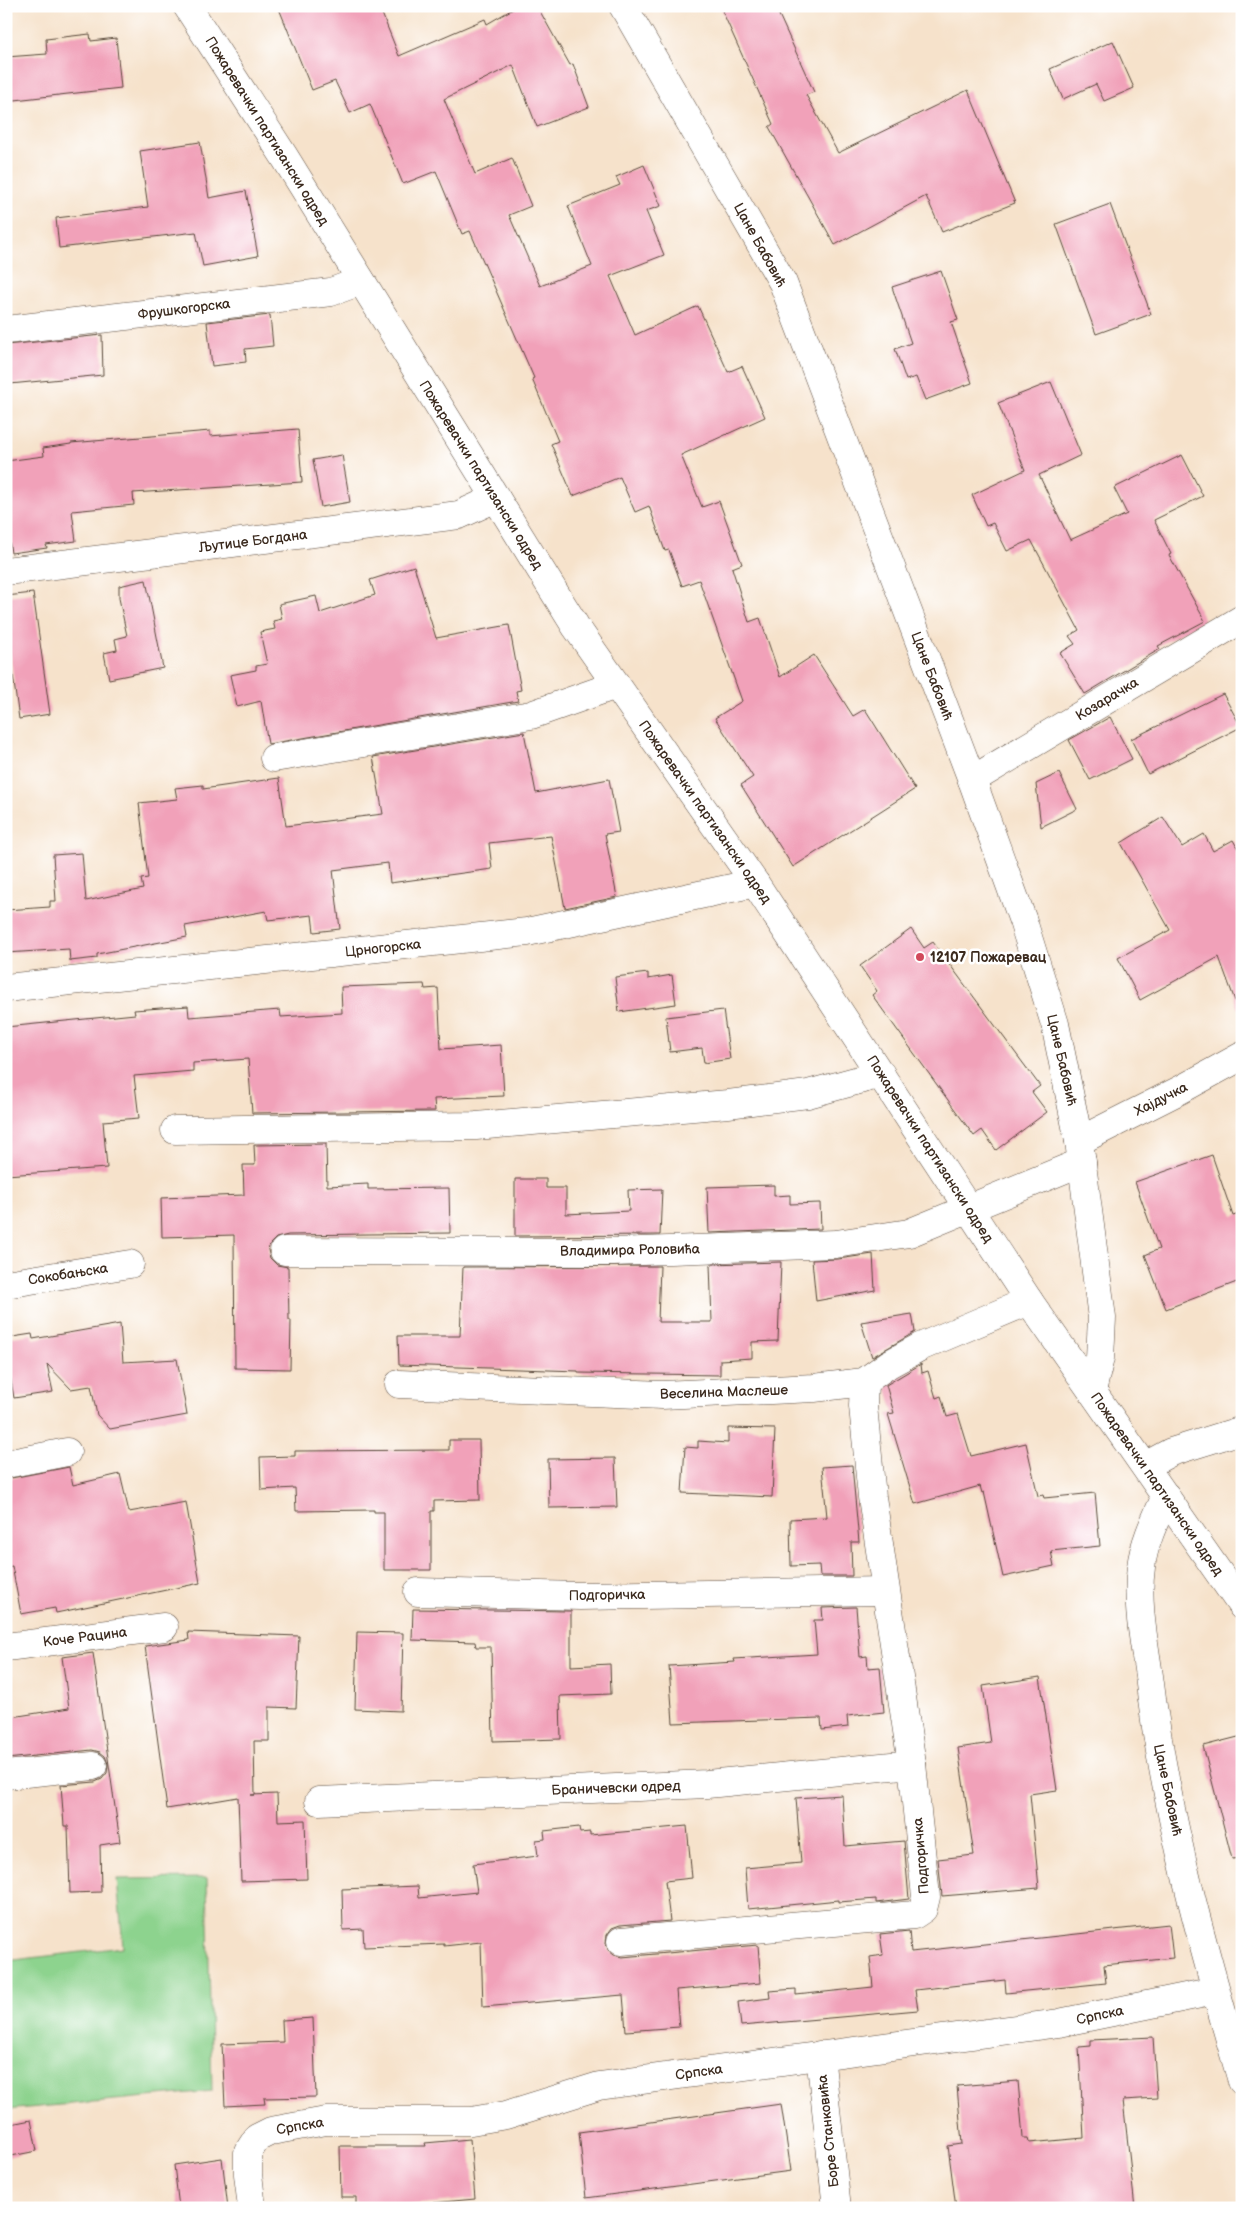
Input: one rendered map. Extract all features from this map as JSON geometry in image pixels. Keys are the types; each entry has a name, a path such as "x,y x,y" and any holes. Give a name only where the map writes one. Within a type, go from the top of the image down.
{"street":[{"name":"Пожаревачки партизански одред","path":"187,6 576,627 756,883 1029,1301 1242,1606"},
{"name":"Цане Бабовић","path":"623,6 783,283 972,780 1023,921 1055,1024 1080,1151 1102,1318 1100,1358 1092,1391"},
{"name":"Фрушкогорска","path":"6,330 331,292 361,281"},
{"name":"Љутице Богдана","path":"6,571 459,515 496,498"},
{"name":"Козарачка","path":"972,780 1242,619"},
{"path":"274,758 531,715 616,685"},
{"name":"Црногорска","path":"6,988 527,932 756,883"},
{"name":"Хајдучка","path":"969,1207 1080,1151 1180,1090 1242,1056"},
{"path":"175,1130 476,1126 737,1103 808,1094 881,1074"},
{"name":"Владимира Роловића","path":"284,1251 614,1252 836,1244 909,1233 969,1207"},
{"name":"Сокобањска","path":"6,1284 130,1264"},
{"name":"Веселина Маслеше","path":"399,1384 662,1395 814,1388 864,1382 889,1364 920,1347 1029,1301"},
{"name":"Подгоричка","path":"621,1941 914,1915 924,1909 926,1897 912,1764 885,1591 863,1406 864,1382"},
{"path":"1145,1466 1171,1452 1242,1430"},
{"path":"6,1464 68,1452"},
{"name":"Цане Бабовић","path":"1166,1496 1155,1520 1141,1567 1140,1606 1162,1772 1215,1991 1242,2081"},
{"name":"Подгоричка","path":"418,1592 580,1596 885,1591"},
{"name":"Коче Рацина","path":"6,1648 164,1627"},
{"name":"Браничевски одред","path":"320,1801 707,1784 912,1764"},
{"path":"6,1775 93,1766"},
{"name":"Српска","path":"252,2208 248,2174 248,2152 257,2138 271,2131 326,2121 471,2121 506,2115 599,2086 1059,2023 1215,1991"},
{"name":"Боре Станковића","path":"820,2055 836,2208"}],"green space":[{"path":"207,1878 212,2091 6,2110 6,1961 123,1947 117,1879"}],"building":[{"path":"278,6 379,6 399,56 485,19 487,24 518,6 537,6 570,65 573,64 589,107 537,127 513,65 444,99 475,174 512,158 531,206 509,215 540,286 592,266 568,206 620,185 616,177 644,165 661,206 646,211 664,255 610,276 635,335 698,306 728,372 742,366 765,417 681,455 702,507 719,501 742,564 732,568 749,622 760,618 780,677 814,655 853,716 865,709 915,789 793,867 741,785 753,777 715,718 742,701 699,580 682,586 669,550 665,551 649,506 635,512 620,477 573,496 551,444 558,441 532,379 534,378 470,231 462,234 436,171 403,184 370,104 350,113 335,81 312,90"},
{"path":"720,6 775,6 814,92 806,95 838,153 968,90 1015,203 942,232 926,196 835,245 769,127 773,124"},
{"path":"90,34 91,41 116,38 121,88 6,101 6,57 47,54 46,39"},
{"path":"1113,41 1134,88 1104,101 1096,84 1063,99 1050,69"},
{"path":"200,142 209,198 246,191 258,256 203,266 196,232 59,248 56,218 148,207 140,151"},
{"path":"1110,204 1151,314 1096,334 1056,224"},
{"path":"941,271 958,320 951,322 972,383 925,400 916,377 906,380 895,349 911,343 892,287"},
{"path":"270,315 273,346 245,349 246,362 212,366 207,322"},
{"path":"102,335 103,375 10,384 6,345"},
{"path":"1051,382 1081,455 1039,475 1070,540 1127,514 1114,488 1182,455 1203,496 1154,520 1171,554 1169,555 1205,621 1158,646 1160,649 1085,694 1060,653 1075,644 1069,636 1079,630 1031,540 1007,551 993,523 986,526 972,495 1025,470 998,403"},
{"path":"298,429 302,482 133,493 134,505 72,511 76,541 46,545 47,548 11,553 6,519 6,461 44,456 43,448 71,443 210,431 210,436"},
{"path":"342,455 350,502 321,507 313,460"},
{"path":"414,566 436,638 509,625 521,690 516,691 518,701 268,744 261,701 237,707 230,675 256,670 256,666 267,664 260,632 275,629 273,621 282,619 279,604 316,596 320,613 375,595 370,580"},
{"path":"146,580 163,668 109,679 104,653 117,650 115,639 127,636 119,598 119,586"},
{"path":"33,593 50,714 19,719 10,653 6,653 6,596"},
{"path":"1223,694 1241,727 1148,774 1131,739"},
{"path":"1110,717 1132,759 1090,780 1069,740"},
{"path":"524,732 536,793 609,779 619,832 605,834 617,897 565,908 551,836 489,843 492,869 390,883 388,863 333,870 340,929 314,932 312,915 268,920 266,911 185,926 187,937 97,954 97,958 70,961 69,949 6,953 6,910 50,907 50,901 56,901 53,855 82,853 86,901 143,889 141,879 148,878 139,803 177,799 175,788 203,785 203,789 279,778 286,826 383,814 373,757"},
{"path":"1059,773 1077,809 1041,827 1036,784"},
{"path":"1163,817 1182,847 1204,834 1213,851 1233,840 1242,856 1242,1009 1238,1009 1219,957 1140,1000 1118,958 1170,930 1121,843"},
{"path":"911,929 924,948 933,942 1040,1086 1032,1092 1047,1112 996,1150 982,1130 974,1136 872,995 877,991 860,966"},
{"path":"648,973 648,979 672,975 676,1004 619,1012 615,977"},
{"path":"424,984 425,989 438,988 441,1049 501,1045 504,1096 434,1099 435,1111 252,1113 248,1059 193,1063 193,1071 134,1076 139,1118 103,1121 107,1168 6,1175 6,1027 135,1014 134,1010 188,1006 189,1017 280,1010 281,1017 342,1013 341,987"},
{"path":"723,1010 730,1059 704,1063 702,1048 670,1052 666,1017"},
{"path":"326,1144 327,1186 368,1184 368,1189 449,1188 450,1233 288,1235 276,1238 270,1244 268,1250 270,1258 277,1265 288,1267 289,1320 291,1320 290,1369 235,1368 234,1235 162,1237 161,1198 244,1195 243,1165 255,1165 254,1145"},
{"path":"1212,1155 1233,1216 1242,1213 1242,1280 1166,1309 1145,1255 1159,1249 1135,1182"},
{"path":"515,1179 546,1179 546,1188 566,1188 566,1214 629,1211 628,1190 662,1189 660,1235 515,1236"},
{"path":"774,1185 774,1196 790,1195 790,1204 820,1203 821,1229 709,1233 707,1187"},
{"path":"873,1254 875,1290 816,1301 812,1260 838,1259"},
{"path":"781,1262 778,1341 752,1342 752,1358 720,1360 720,1375 578,1373 578,1371 399,1365 398,1336 460,1336 463,1267 660,1266 658,1322 712,1322 710,1264"},
{"path":"912,1314 915,1332 872,1357 861,1322"},
{"path":"120,1324 123,1362 177,1359 187,1415 110,1429 97,1415 91,1386 71,1389 47,1364 53,1392 14,1398 6,1352 6,1338 32,1334 33,1339"},
{"path":"921,1364 922,1373 928,1371 936,1398 941,1396 947,1417 958,1414 971,1456 1026,1443 1038,1496 1043,1495 1044,1498 1095,1493 1100,1546 1051,1551 1054,1566 1003,1577 984,1492 982,1493 980,1486 915,1504 888,1414 894,1413 886,1385"},
{"path":"728,1428 775,1429 772,1497 682,1493 685,1447 698,1448 698,1441 728,1443"},
{"path":"449,1440 479,1440 480,1500 434,1501 434,1511 431,1511 431,1570 384,1570 384,1512 374,1512 374,1510 296,1511 295,1488 261,1490 260,1457 295,1456 295,1451 449,1450"},
{"path":"615,1458 617,1507 549,1508 548,1459"},
{"path":"852,1465 859,1542 851,1542 852,1576 820,1576 819,1565 791,1566 790,1519 827,1517 822,1467"},
{"path":"69,1467 73,1485 120,1474 129,1512 186,1502 200,1583 56,1613 55,1608 21,1614 12,1566 6,1567 6,1479"},
{"path":"856,1607 860,1657 867,1656 868,1668 880,1667 884,1712 847,1716 848,1727 822,1730 821,1718 673,1723 669,1666 735,1662 734,1659 817,1654 814,1620 823,1620 822,1608"},
{"path":"413,1609 571,1611 571,1666 610,1664 611,1694 560,1696 561,1739 493,1741 491,1647 476,1647 475,1642 412,1640"},
{"path":"188,1632 299,1636 296,1708 269,1707 269,1741 254,1741 255,1795 277,1794 278,1821 305,1820 307,1879 241,1881 238,1797 167,1809 145,1646 189,1640"},
{"path":"357,1632 403,1633 401,1711 355,1709"},
{"path":"93,1653 120,1842 100,1845 101,1892 70,1893 68,1826 64,1826 61,1785 95,1782 102,1779 107,1773 108,1764 105,1756 100,1752 92,1750 6,1759 6,1718 69,1708 62,1657"},
{"path":"1040,1677 1057,1790 1030,1794 1039,1888 942,1896 938,1859 974,1855 958,1748 991,1743 983,1686"},
{"path":"1242,1736 1242,1858 1232,1859 1203,1746"},
{"path":"842,1795 845,1846 904,1841 909,1899 876,1903 876,1899 839,1902 839,1900 748,1909 745,1868 801,1863 796,1798"},
{"path":"687,1826 692,1878 665,1881 670,1921 620,1925 612,1928 607,1935 606,1943 608,1950 614,1955 622,1957 758,1945 761,1983 676,1990 679,2027 626,2031 623,1995 483,2007 481,1942 444,1946 444,1944 364,1947 363,1929 343,1930 342,1889 418,1886 419,1898 477,1892 473,1864 538,1856 536,1840 545,1839 544,1831 579,1827 580,1833 590,1832 590,1835"},
{"path":"1169,1924 1173,1958 1104,1965 1106,1983 1006,1993 1005,1980 915,1990 918,2010 741,2026 738,2002 770,1998 769,1991 796,1989 796,1995 873,1987 870,1957 883,1955 880,1934 909,1931 911,1952"},
{"path":"313,2018 316,2097 264,2098 265,2104 225,2106 222,2044 283,2042 282,2020"},
{"path":"1153,2037 1157,2098 1123,2100 1135,2208 956,2208 948,2146 962,2144 957,2086 1018,2081 1023,2138 1028,2138 1029,2143 1084,2138 1079,2047 1091,2046 1091,2040"},
{"path":"781,2104 791,2171 586,2198 579,2132"},
{"path":"31,2120 37,2151 6,2157 6,2125"},
{"path":"470,2139 475,2199 389,2207 356,2207 356,2197 341,2197 340,2146 426,2146 425,2143"},
{"path":"222,2158 228,2208 179,2208 174,2165"}],"place":[{"name":"12107 Пожаревац","path":"920,957"}]}
